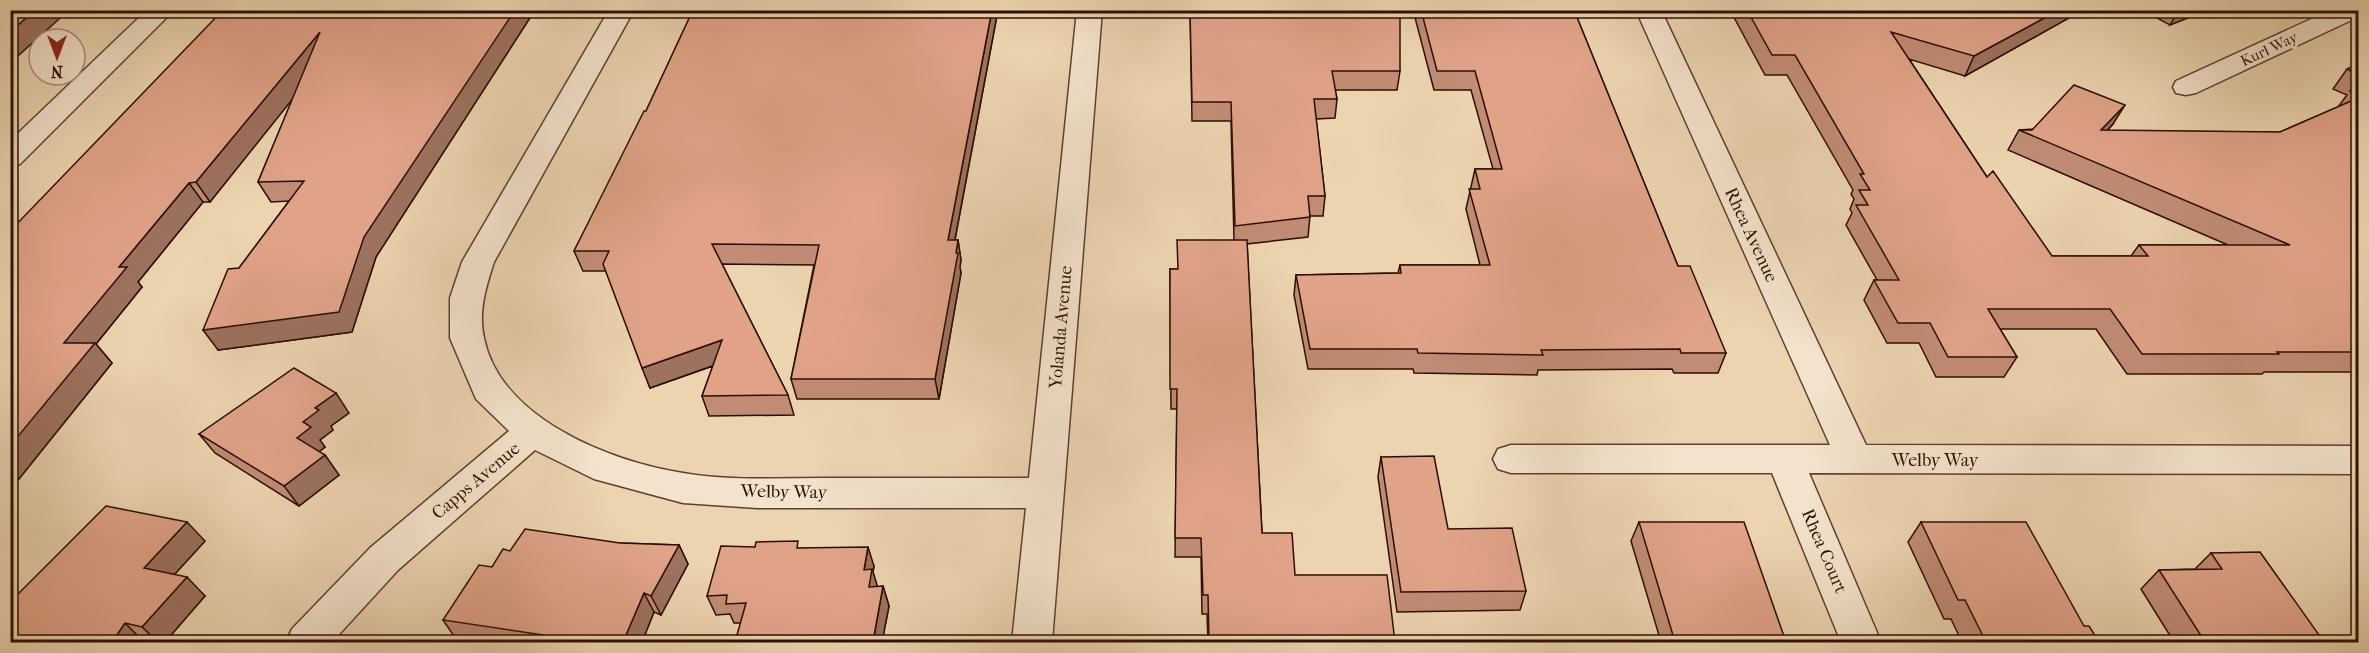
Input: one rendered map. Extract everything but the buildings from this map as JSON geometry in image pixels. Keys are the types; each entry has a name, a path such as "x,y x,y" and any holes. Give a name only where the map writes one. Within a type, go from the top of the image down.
{"street":[{"path":"10,158 162,10"},
{"name":"Capps Avenue","path":"306,642 384,559 532,432 488,390 467,338 466,298 478,262 622,10"},
{"name":"Yolanda Avenue","path":"1032,642 1090,10"},
{"name":"Rhea Avenue","path":"1648,10 1855,460"},
{"name":"Kurl Way","path":"2186,87 2353,10"},
{"name":"Welby Way","path":"532,432 607,470 683,488 757,493 1046,493"},
{"name":"Welby Way","path":"1511,459 2358,460"},
{"name":"Rhea Court","path":"1785,460 1861,642"}]}
